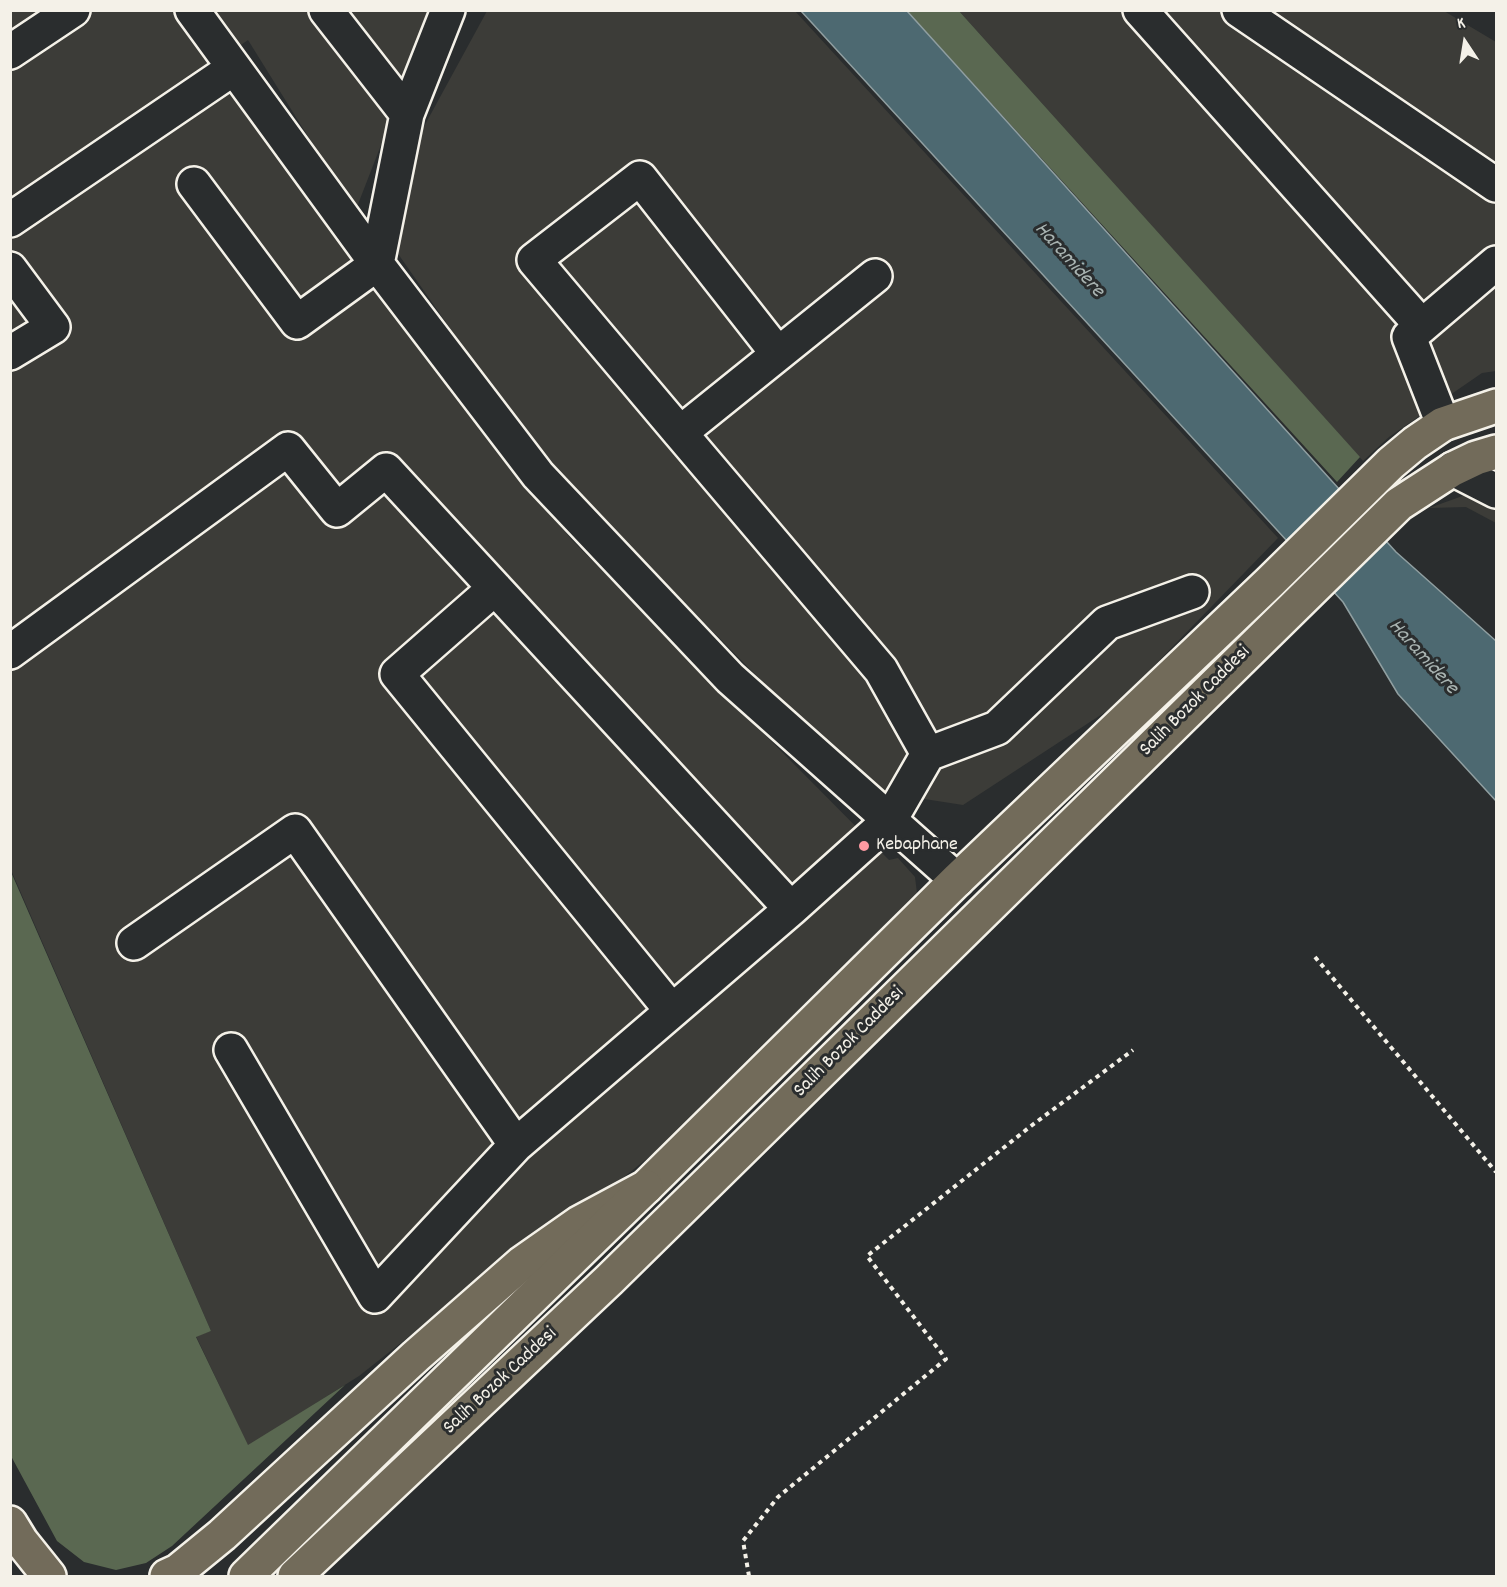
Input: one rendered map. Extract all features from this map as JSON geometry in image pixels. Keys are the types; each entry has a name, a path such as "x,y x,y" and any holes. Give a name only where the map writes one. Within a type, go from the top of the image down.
{"main road":[{"name":"Salih Bozok Caddesi","path":"246,1576 503,1327 957,880 1270,582 1391,463 1443,424 1497,406"},
{"name":"Salih Bozok Caddesi","path":"294,1576 609,1280 1399,504 1453,469 1476,458 1497,452"},
{"path":"167,1576 178,1571 222,1534 424,1349 522,1263 579,1223 646,1187"},
{"path":"10,1523 21,1541 49,1576"}],"lane":[{"path":"10,52 73,10"},
{"path":"192,10 377,264 538,475 730,678 957,880"},
{"path":"326,10 407,114"},
{"path":"194,184 297,322 377,264 407,114 448,10"},
{"path":"1140,10 1422,326"},
{"path":"1239,10 1497,185"},
{"path":"10,220 234,68"},
{"path":"778,354 640,178 534,260 880,670 928,754"},
{"path":"1443,424 1409,337 1497,263"},
{"path":"10,269 52,327 10,353"},
{"path":"680,433 875,276"},
{"path":"10,652 288,449 337,510 386,470 791,909"},
{"path":"1453,469 1497,491"},
{"path":"495,588 397,674 672,1011"},
{"path":"231,1050 375,1296 516,1145 791,909 890,820 928,754 997,728 1107,623 1192,592"},
{"path":"134,943 294,831 516,1145"}],"path":[{"path":"1315,957 1497,1172"},
{"path":"749,1576 742,1541 778,1497 946,1359 867,1256 1031,1126 1133,1050"}],"shaded area":[{"path":"10,11 433,11 355,212 248,40 70,164 223,92 240,92 452,390 571,539 889,860 898,858 915,877 917,893 912,908 684,1129 604,1193 559,1218 359,1376 248,1446 196,1336 211,1331 11,870"},
{"path":"487,11 795,11 1278,538 1116,705 963,805 886,793 836,756 540,457 394,248 421,132"},
{"path":"959,11 1444,11 1496,42 1496,371 1482,373 1389,437 1363,461"},
{"path":"1496,484 1496,523 1466,507 1429,508"}],"green space":[{"path":"907,11 959,11 1360,457 1337,482"},
{"path":"11,872 211,1331 196,1337 248,1445 345,1385 172,1546 146,1563 116,1570 84,1562 57,1541 11,1456"}],"water":[{"name":"Haramidere","path":"801,11 907,11 1396,552 1496,641 1496,801 1398,694 1343,602"}],"place":[{"name":"Kebaphane","path":"864,846"}]}
